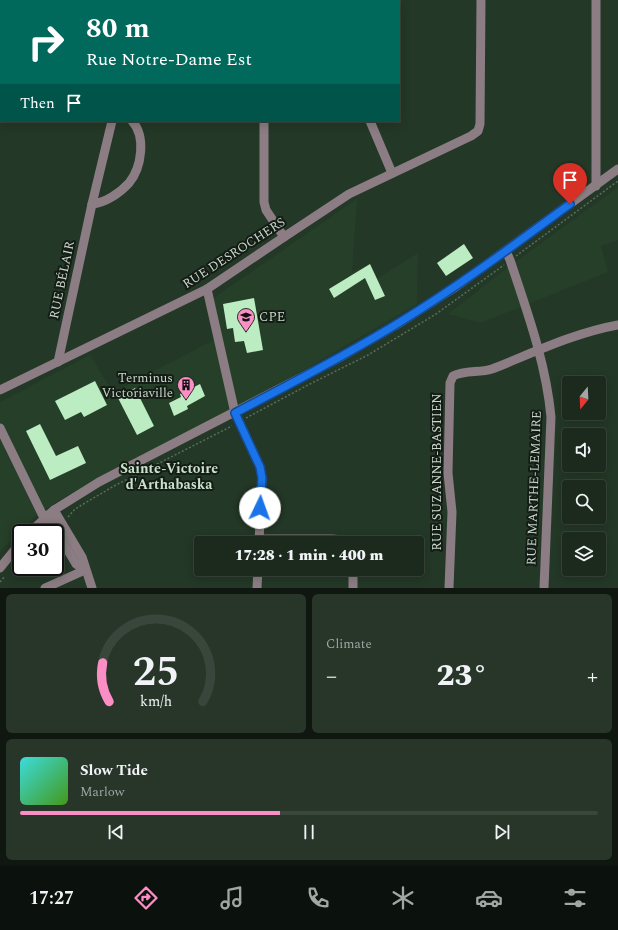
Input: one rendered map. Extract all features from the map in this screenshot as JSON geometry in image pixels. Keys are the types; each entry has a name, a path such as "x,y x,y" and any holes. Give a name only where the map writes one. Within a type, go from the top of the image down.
{"street":[{"name":"RUE DESROCHERS","path":"0,390 207,289 284,236 349,194 471,136 478,131 480,124 481,0"},
{"path":"596,0 596,186"},
{"name":"RUE BÉLAIR","path":"58,362 92,204 112,122"},
{"path":"92,204 99,204 117,193 130,182 136,171 140,146 139,134 136,125 133,122"},
{"path":"264,122 264,202 266,210 284,236"},
{"path":"370,122 392,173"},
{"path":"38,524 49,514 99,482 235,413 388,330 454,288 618,169"},
{"name":"RUE MARTHE-LEMAIRE","path":"506,251 539,350 551,417 544,588"},
{"path":"207,289 235,413 260,467 262,478 259,536"},
{"name":"RUE SUZANNE-BASTIEN","path":"449,588 452,512 448,474 450,383 453,376 459,373 484,372 492,370 539,350 593,330 618,325"},
{"path":"0,428 49,514 82,557 92,588"},
{"path":"0,568 12,553"},
{"path":"45,588 85,570"},
{"path":"257,588 258,576"},
{"path":"352,588 353,576"}],"shaded area":[{"path":"618,187 618,240 601,246 608,272 481,323 448,314 507,268"},
{"path":"357,199 352,272 370,264 377,279 418,253 417,304 280,384 70,494 35,516 27,524 12,524 12,539 0,551 0,402 90,355 113,392 220,337 212,299"}],"building":[{"path":"464,244 473,258 446,276 437,263"},
{"path":"370,264 385,296 375,300 365,278 334,298 329,289"},
{"path":"254,298 263,350 247,353 244,341 235,342 233,328 227,329 223,304"},
{"path":"95,381 107,405 84,417 81,412 65,420 55,401"},
{"name":"Terminus Victoriaville","path":"200,384 205,396 187,406 188,409 174,416 169,403 181,397 180,394"},
{"path":"135,388 154,426 137,435 118,398"},
{"path":"40,424 56,456 78,446 86,463 50,480 26,431"}],"place":[{"name":"CPE","path":"246,332"},
{"name":"Terminus Victoriaville","path":"186,400"}],"district":[{"name":"Sainte-Victoire d'Arthabaska","path":"169,476"}],"route":[{"path":"260,508 262,478 260,467 235,413 337,359 400,322 454,288 570,204"}]}
